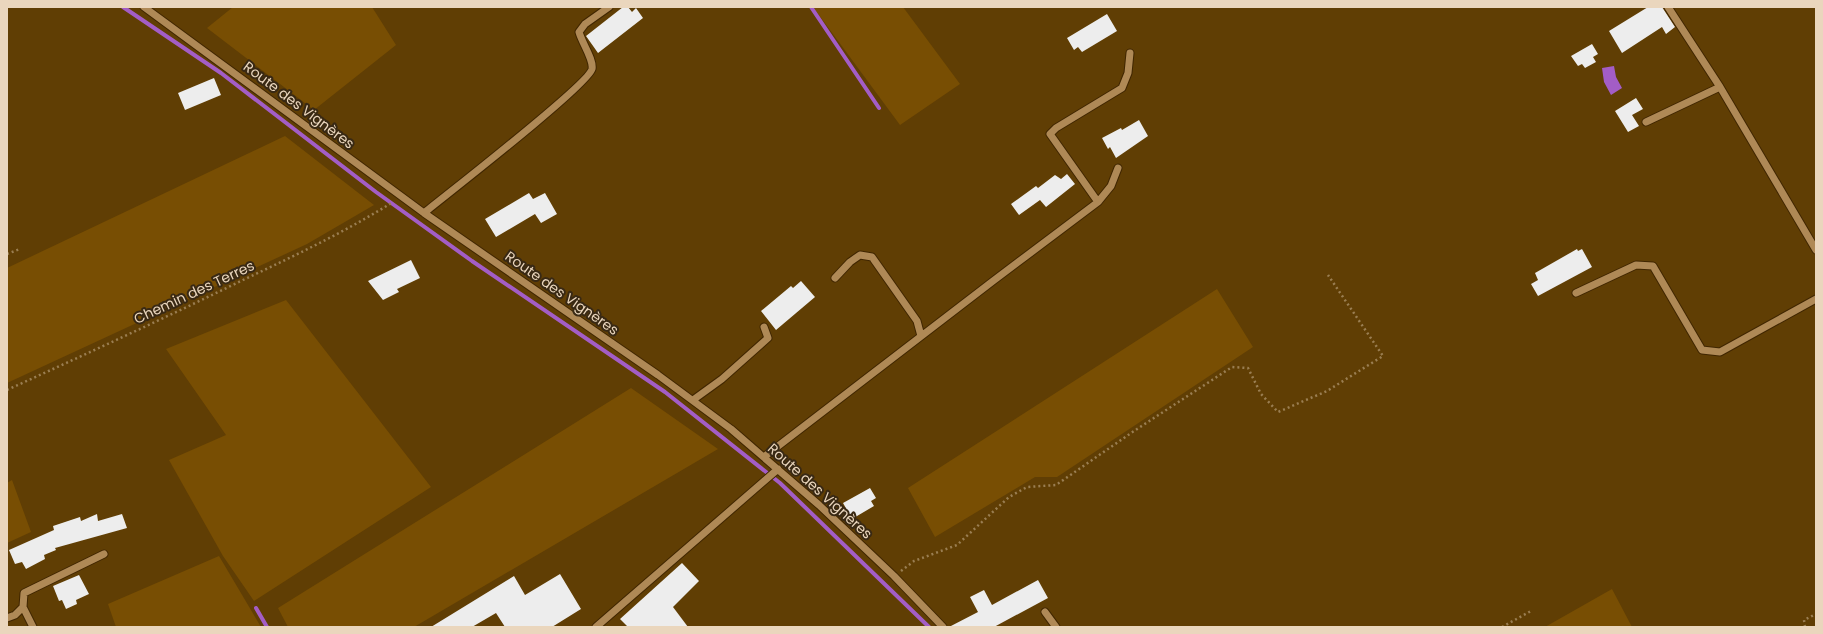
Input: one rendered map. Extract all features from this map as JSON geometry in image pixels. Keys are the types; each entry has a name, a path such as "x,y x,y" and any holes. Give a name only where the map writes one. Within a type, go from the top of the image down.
{"street":[{"name":"Route des Vignères","path":"144,7 424,213 692,400 731,429 778,469 894,576 943,627"},
{"path":"424,213 556,106 586,78 592,69 591,59 582,43 579,32 585,24 609,7"},
{"path":"1668,7 1720,87 1816,250"},
{"path":"1098,202 1050,134 1122,88 1128,73 1130,53"},
{"path":"1646,122 1720,87"},
{"path":"764,457 1098,202 1111,186 1118,168"},
{"path":"834,278 850,262 860,255 872,257 916,321 921,336"},
{"path":"1576,293 1636,265 1653,266 1702,350 1720,352 1816,299"},
{"path":"692,400 722,379 764,343 768,338 764,327"},
{"path":"596,627 778,469"},
{"path":"33,627 23,606 24,593 104,554"},
{"path":"7,618 15,615 23,606"},
{"path":"1045,612 1056,627"}],"path":[{"name":"Chemin des Terres","path":"7,390 169,316 290,258 367,219 387,206"},
{"path":"7,254 20,249"},
{"path":"894,576 914,561 956,545 1009,497 1027,487 1056,485 1134,431 1232,367 1248,368 1261,394 1278,412 1327,391 1383,356 1328,275"},
{"path":"1502,627 1531,611"},
{"path":"1805,627 1804,620 1816,614"}],"shaded area":[{"path":"233,7 372,7 396,45 314,110 207,28"},
{"path":"813,7 903,7 960,84 900,125"},
{"path":"1614,66 1616,77 1622,88 1611,95 1604,82 1602,68"},
{"path":"285,136 374,205 307,244 7,383 7,268"},
{"path":"1217,289 1253,347 1057,477 1035,477 935,537 908,488"},
{"path":"286,300 431,487 254,601 223,556 169,460 226,435 166,349"},
{"path":"631,388 718,449 414,627 288,627 278,608"},
{"path":"12,480 31,532 7,543 7,483"},
{"path":"219,556 261,627 116,627 108,604"},
{"path":"1612,589 1632,627 1545,627"}],"building":[{"path":"623,7 628,7 632,12 636,8 643,18 598,53 586,36"},
{"path":"1648,7 1662,7 1675,27 1666,34 1662,27 1622,53 1609,31"},
{"path":"1107,14 1117,31 1082,52 1078,47 1074,50 1067,38"},
{"path":"1592,44 1598,54 1593,57 1596,62 1585,68 1582,64 1578,66 1571,56"},
{"path":"214,78 221,95 185,110 178,93"},
{"path":"1636,98 1643,109 1632,115 1639,126 1628,132 1615,111"},
{"path":"1139,120 1148,136 1116,158 1110,147 1108,149 1102,138 1121,128 1122,130"},
{"path":"1067,174 1075,184 1046,207 1040,200 1019,215 1011,204 1036,186 1038,188 1055,175 1061,179"},
{"path":"529,193 533,199 545,193 557,214 541,223 535,214 496,237 485,219"},
{"path":"1577,249 1578,251 1582,249 1592,267 1538,296 1531,284 1538,280 1535,273"},
{"path":"411,260 420,278 397,289 399,292 383,300 368,281"},
{"path":"801,281 815,297 776,330 761,311 791,286 793,288"},
{"path":"870,488 876,498 871,501 874,506 852,519 843,503"},
{"path":"97,514 98,521 122,514 127,528 55,548 56,550 44,555 45,559 26,569 22,562 15,564 9,550 54,530 53,526 80,517 81,521"},
{"path":"682,563 699,581 673,607 688,627 628,627 620,619"},
{"path":"560,574 581,609 552,627 505,627 496,613 472,627 431,627 514,576 525,595"},
{"path":"79,575 89,594 76,600 77,604 66,609 62,600 59,601 53,586"},
{"path":"1038,580 1048,598 994,627 949,627 978,612 970,597 984,590 992,605"}],"waterway":[{"path":"123,7 221,73 376,192 472,261 665,392 780,483 929,627"},
{"path":"811,7 879,108"},
{"path":"256,608 267,627"}]}
